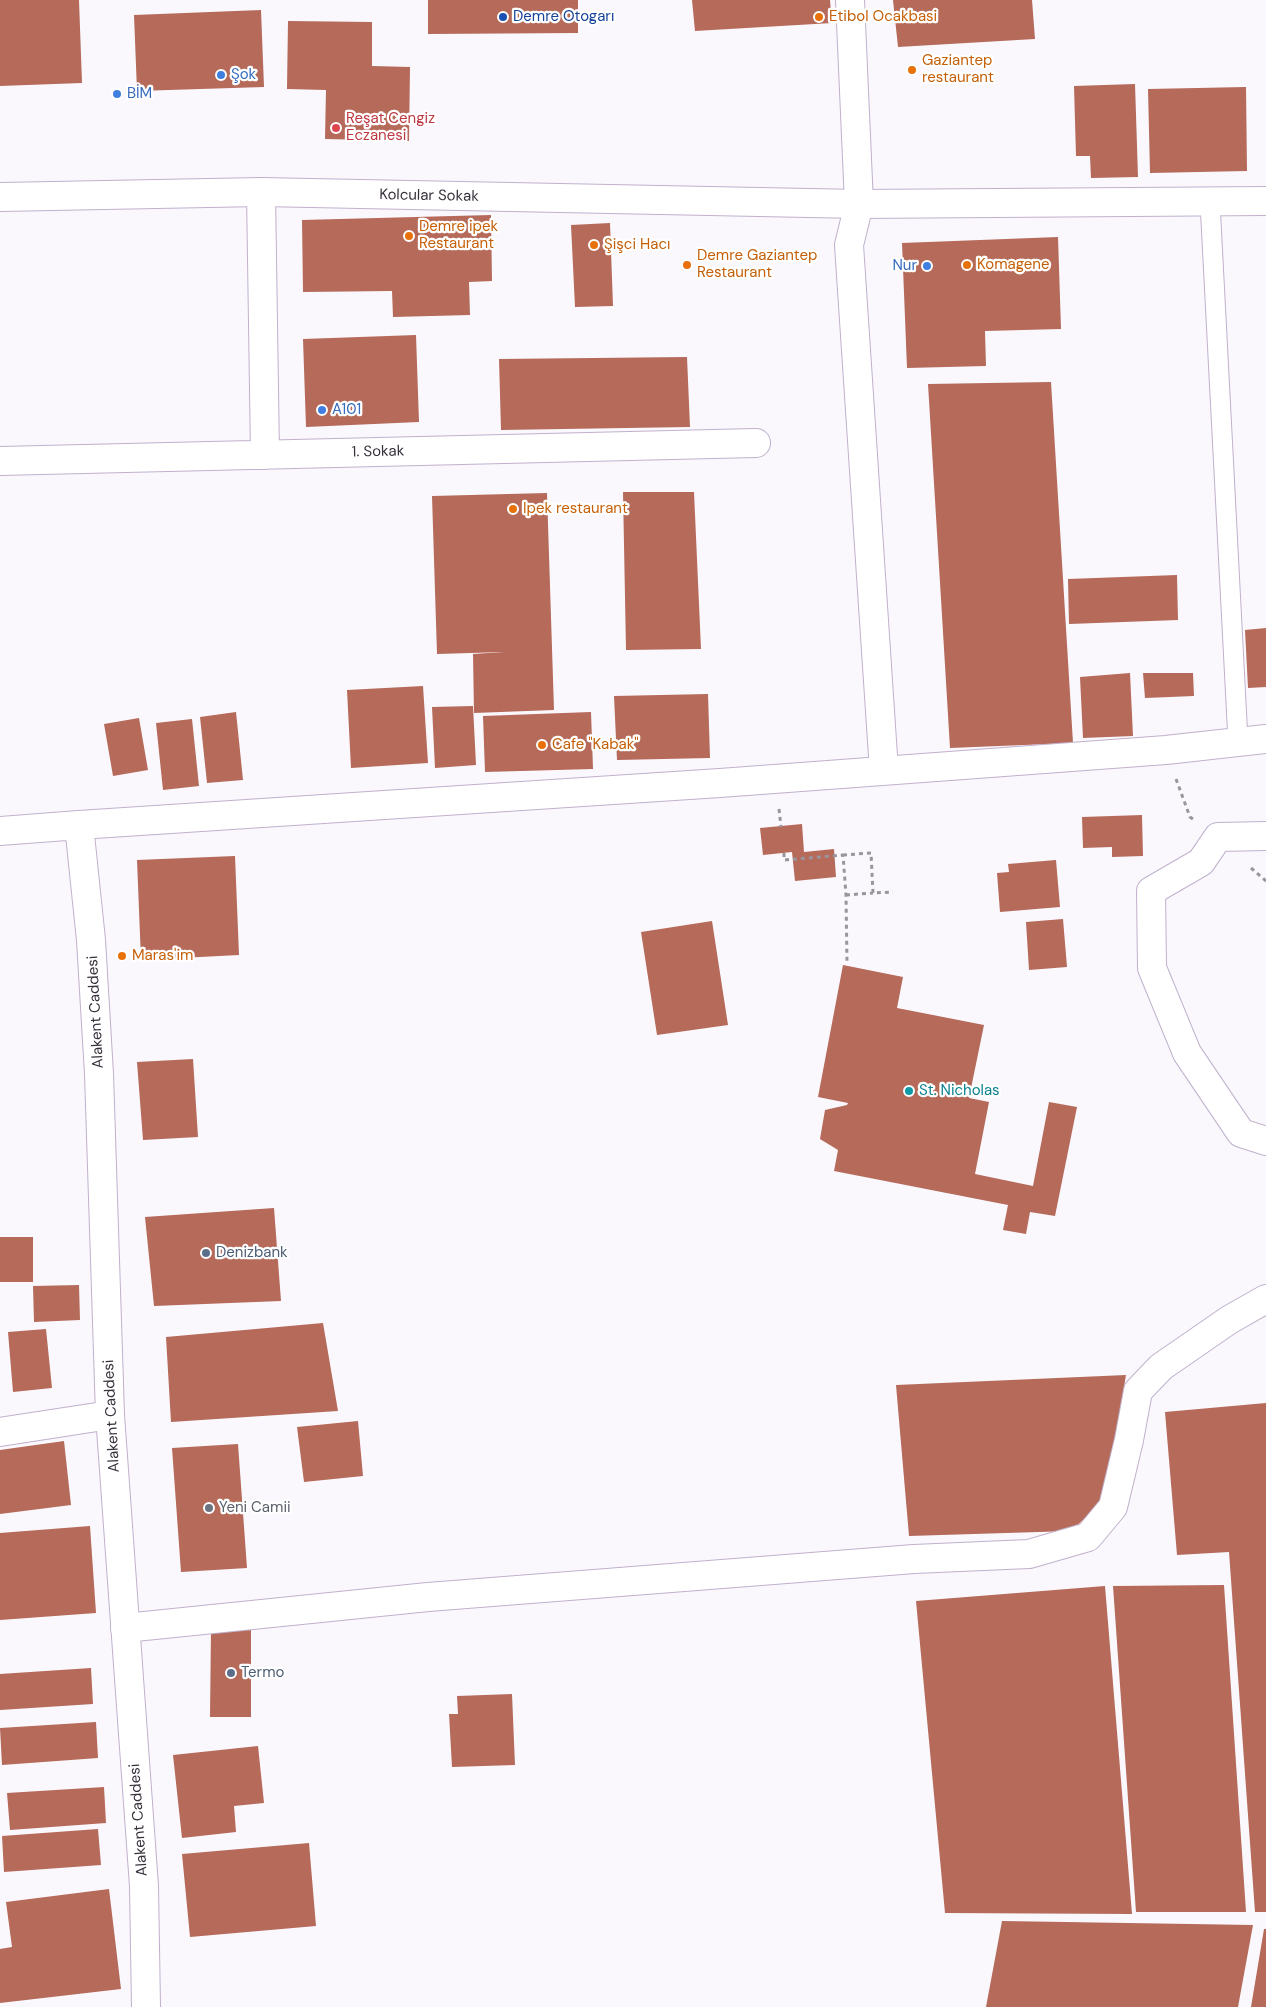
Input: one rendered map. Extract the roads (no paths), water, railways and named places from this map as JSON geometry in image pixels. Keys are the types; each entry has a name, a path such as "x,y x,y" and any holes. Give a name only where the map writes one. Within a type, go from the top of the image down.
{"street":[{"path":"850,0 858,204 848,245 884,771"},
{"path":"261,192 265,455"},
{"name":"Kolcular Sokak","path":"0,197 261,192 858,204 1266,201"},
{"name":"1. Sokak","path":"0,461 756,443"},
{"path":"0,831 884,771 1166,750 1266,739"},
{"name":"Alakent Caddesi","path":"79,825 91,940 99,1074 110,1415 144,1886 146,2007"},
{"path":"1266,836 1218,837 1201,862 1151,891 1151,900 1152,968 1187,1053 1241,1133 1266,1141"},
{"path":"125,1628 428,1597 914,1560 1029,1554 1088,1537 1113,1508 1138,1392 1161,1367 1229,1320 1266,1299"},
{"path":"0,1432 110,1415"}],"lane":[{"path":"1210,202 1238,741"}],"place":[{"name":"Demre Otogarı","path":"503,17"},
{"name":"Etibol Ocakbasi","path":"819,17"},
{"name":"Gaziantep restaurant","path":"912,70"},
{"name":"Şok","path":"221,75"},
{"name":"BİM","path":"117,94"},
{"name":"Reşat Cengiz Eczanesi","path":"336,128"},
{"name":"Demre ipek Restaurant","path":"409,236"},
{"name":"Şişci Hacı","path":"594,245"},
{"name":"Demre Gaziantep Restaurant","path":"687,265"},
{"name":"Komagene","path":"967,265"},
{"name":"Nur","path":"927,266"},
{"name":"A101","path":"322,410"},
{"name":"Ipek restaurant","path":"513,509"},
{"name":"Cafe \"Kabak\"","path":"542,745"},
{"name":"Maras'im","path":"122,956"},
{"name":"St. Nicholas","path":"909,1091"},
{"name":"Denizbank","path":"206,1253"},
{"name":"Yeni Camii","path":"209,1508"},
{"name":"Termo","path":"231,1673"}]}
